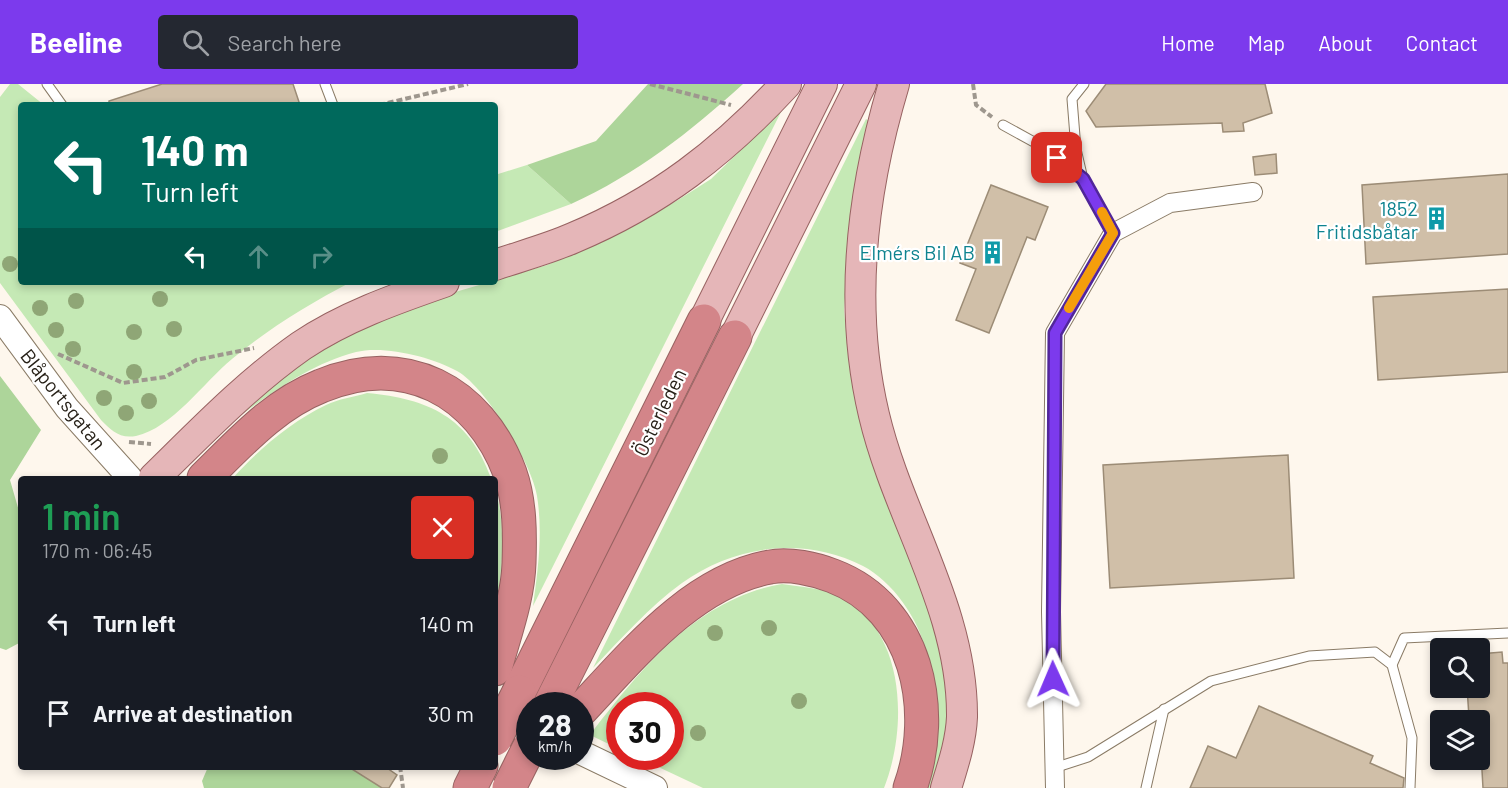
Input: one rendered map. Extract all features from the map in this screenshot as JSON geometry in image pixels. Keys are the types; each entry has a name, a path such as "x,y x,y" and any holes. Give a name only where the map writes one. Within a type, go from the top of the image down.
{"highway":[{"name":"Österleden","path":"498,733 704,321"},
{"name":"Österleden","path":"557,692 735,337"},
{"path":"206,476 262,422 289,402 321,386 349,376 380,372 411,375 439,386 463,402 483,423 510,474 517,503 519,566 498,656"},
{"path":"594,697 651,639 687,608 724,582 771,566 815,569 852,583 878,604 899,630 914,660 920,697 922,737 910,788"},
{"path":"459,788 465,770"},
{"path":"470,788 479,770"},
{"path":"509,788 518,770"},
{"path":"509,788 525,770"}],"main road":[{"path":"498,264 571,239 652,199 689,175 721,149 786,84"},
{"name":"Österleden","path":"704,321 822,84"},
{"name":"Österleden","path":"735,337 861,84"},
{"path":"894,84 872,186 863,245 859,322 865,370 886,459 943,605 954,642 962,719 957,752 946,788"},
{"path":"156,476 240,394 303,345 361,314 436,285"}],"street":[{"path":"1055,788 1051,612 1055,333 1113,233 1170,203 1253,192"},
{"name":"Blåportsgatan","path":"0,317 67,408 128,476"},
{"path":"594,759 655,788"}],"lane":[{"path":"47,84 60,102"},
{"path":"325,84 332,102"},
{"path":"1084,84 1072,99 1076,149 1083,179 1113,233"},
{"path":"1003,125 1043,147 1083,179"},
{"path":"1392,665 1404,638 1508,633"},
{"path":"1054,768 1088,757 1211,681 1309,656 1375,652 1392,665 1413,738 1410,788"},
{"path":"1146,788 1164,709"}],"path":[{"path":"392,102 468,84"},
{"path":"650,84 731,105"},
{"path":"973,84 976,105 1003,125"},
{"path":"723,112 739,98"},
{"path":"57,354 86,369 123,383 165,377 196,360 255,348"},
{"path":"400,770 402,788"}],"green space":[{"path":"10,84 18,84 40,102 18,102 18,285 346,285 260,337 221,369 162,424 136,436 130,437 116,433 101,420 0,283 0,97"},
{"path":"648,84 743,84 662,151 618,179 571,204 527,165 596,141"},
{"path":"782,110 533,606 540,537 539,510 533,482 517,447 494,409 469,380 457,371 435,361 394,351 356,352 311,370 244,413 240,412 285,370 337,339 445,295 479,285 498,285 498,279 547,265 629,227 711,179"},
{"path":"866,119 872,123 852,212 844,310 849,361 861,415 945,643 949,723 935,788 922,788 930,685 929,668 922,639 911,614 884,581 863,566 840,557 794,548 770,549 724,560 703,570 670,592 593,668"},
{"path":"527,165 571,204 498,231 498,174"},
{"path":"0,376 41,430 10,480 18,508 18,644 6,650 0,648"},
{"path":"367,393 409,400 428,406 458,426 471,440 490,476 235,476 264,447 288,428 313,412 341,400"},
{"path":"498,502 502,532 498,592"},
{"path":"782,584 834,594 862,612 879,633 889,656 896,682 898,710 897,737 892,764 884,788 703,788 665,770 684,770 684,692 624,692 672,641 697,621 751,592"},
{"path":"606,715 606,743 594,737 594,730"},
{"path":"207,770 389,770 389,788 204,788 202,781"}],"building":[{"path":"162,84 293,84 299,102 109,102"},
{"path":"1106,84 1265,84 1272,113 1243,123 1244,131 1223,132 1222,123 1096,127 1086,111"},
{"path":"1276,154 1277,173 1255,175 1253,157"},
{"name":"1852 Fritidsbåtar","path":"1508,174 1508,254 1366,264 1362,185"},
{"name":"Elmérs Bil AB","path":"991,185 1048,207 1035,240 1027,237 989,333 956,320 976,269 960,263"},
{"path":"1508,289 1508,372 1378,380 1373,297"},
{"path":"1288,455 1294,578 1110,588 1103,465"},
{"path":"1502,652 1503,663 1508,663 1508,788 1483,788 1482,770 1490,770 1490,710 1469,710 1468,698 1490,698 1490,653"},
{"path":"1259,706 1373,756 1370,763 1404,778 1403,788 1190,788 1208,746 1236,758"},
{"path":"353,770 390,770 397,775 389,788 382,788"}],"tunnel":[{"path":"498,716 516,724"}],"slow traffic":[{"path":"1069,308 1113,233 1102,212"}],"place":[{"name":"1852 Fritidsbåtar","path":"1436,219"},
{"name":"Elmérs Bil AB","path":"993,252"}],"route":[{"path":"1053,679 1051,612 1055,333 1113,233 1083,179 1057,158"}]}
